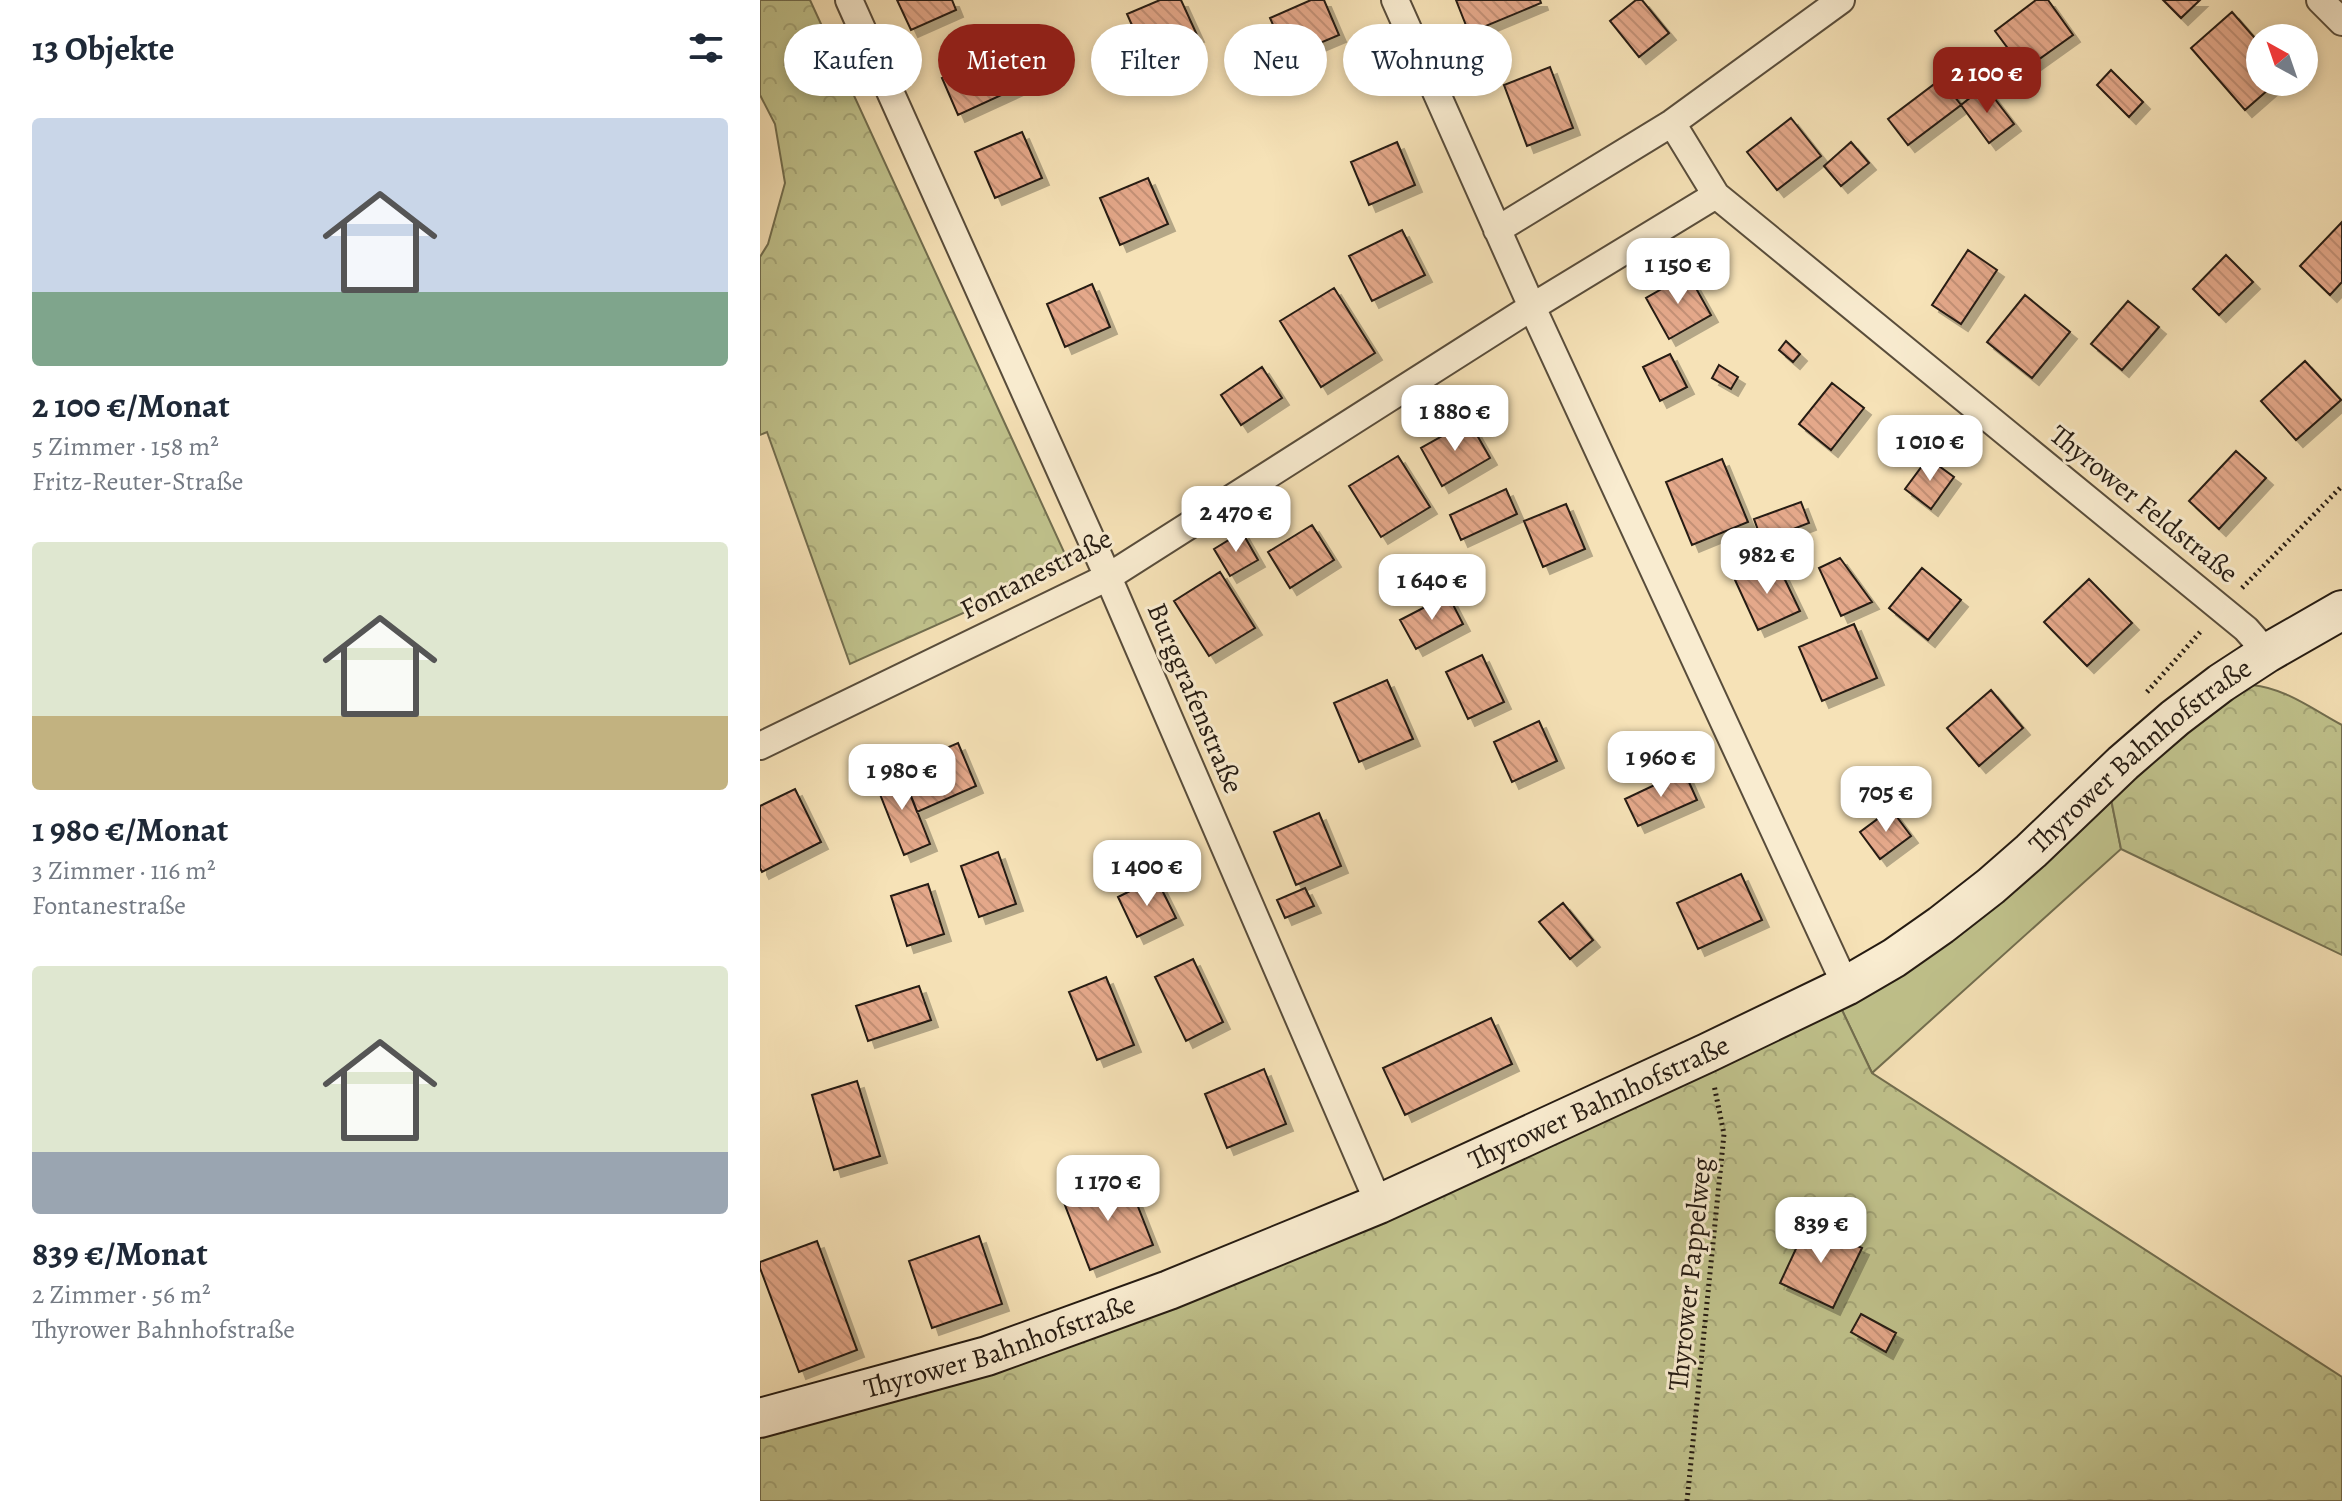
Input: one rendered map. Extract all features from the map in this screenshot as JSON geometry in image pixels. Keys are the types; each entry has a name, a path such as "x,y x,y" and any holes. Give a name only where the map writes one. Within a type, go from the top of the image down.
{"main road":[{"name":"Thyrower Bahnhofstraße","path":"760,1418 987,1356 1169,1290 1379,1204 1846,986 1906,950 1991,886 2123,763 2221,683 2342,610"}],"street":[{"name":"Burggrafenstraße","path":"849,0 1108,577 1379,1204"},
{"path":"1395,0 1532,307 1846,986"},
{"path":"1497,230 1672,123 1841,0"},
{"path":"2320,0 2342,22"},
{"name":"Thyrower Feldstraße","path":"1672,123 1716,195 2221,608 2246,629 2267,653"},
{"name":"Fontanestraße","path":"760,746 1108,577 1532,307 1716,195"}],"path":[{"path":"2140,700 2221,608 2342,486"},
{"name":"Thyrower Pappelweg","path":"1687,1501 1724,1134 1707,1053"}],"green space":[{"path":"760,0 810,0 821,24 784,24 784,96 854,96 1070,565 850,664 767,432 760,435 760,257 768,244 785,183 775,124 760,95"},
{"path":"2252,685 2288,695 2342,725 2342,955 2121,849 2111,799 2147,765 2233,695"},
{"path":"2111,799 2121,849 1872,1073 1841,1008"},
{"path":"1841,1008 1872,1073 2342,1377 2342,1501 760,1501 760,1434"}],"building":[{"path":"897,0 952,0 956,10 922,25 908,24"},
{"path":"1160,0 1181,0 1192,24 1131,24 1127,14"},
{"path":"1311,0 1324,0 1339,35 1327,40 1327,24 1273,24 1270,18"},
{"path":"1456,0 1540,0 1541,3 1491,24 1465,24"},
{"path":"1636,0 1642,0 1669,33 1639,57 1610,21"},
{"path":"2036,0 2048,0 2073,35 2024,70 1995,31"},
{"path":"2163,0 2200,0 2181,18"},
{"path":"2232,12 2246,28 2246,96 2261,96 2245,110 2191,48"},
{"path":"1550,67 1573,128 1527,146 1508,96 1512,96 1512,82"},
{"path":"2111,70 2143,102 2129,117 2097,85"},
{"path":"1941,79 1961,105 1908,145 1888,119"},
{"path":"1985,86 2014,124 1989,143 1961,105"},
{"path":"950,96 999,96 958,115"},
{"path":"1791,118 1821,156 1777,190 1747,152"},
{"path":"1022,132 1042,178 995,198 975,152"},
{"path":"1397,142 1415,185 1369,205 1351,162"},
{"path":"1851,142 1869,163 1841,186 1824,166"},
{"path":"1148,178 1168,224 1120,245 1100,198"},
{"path":"2342,222 2342,282 2330,295 2300,266"},
{"path":"1402,230 1425,275 1372,301 1349,256"},
{"path":"1968,250 1997,270 1961,324 1932,305"},
{"path":"2226,255 2253,282 2219,315 2193,289"},
{"path":"1688,274 1711,315 1669,339 1646,298"},
{"path":"1092,284 1110,327 1065,347 1047,304"},
{"path":"1334,288 1375,353 1321,387 1280,321"},
{"path":"2025,295 2070,332 2032,378 1987,342"},
{"path":"2128,301 2159,327 2122,370 2091,344"},
{"path":"1786,341 1800,354 1793,362 1779,350"},
{"path":"1670,354 1687,387 1660,401 1643,367"},
{"path":"2305,361 2341,400 2296,440 2261,401"},
{"path":"1719,365 1738,377 1731,389 1712,378"},
{"path":"1262,367 1282,398 1241,425 1221,395"},
{"path":"1832,383 1864,408 1831,450 1799,424"},
{"path":"1469,421 1490,458 1442,486 1421,448"},
{"path":"2236,451 2266,478 2219,529 2189,501"},
{"path":"1398,456 1430,507 1381,537 1349,486"},
{"path":"1928,458 1954,477 1931,509 1905,489"},
{"path":"1722,459 1748,522 1692,545 1666,482"},
{"path":"1506,489 1517,514 1461,540 1450,515"},
{"path":"1801,502 1809,523 1762,541 1754,519"},
{"path":"1566,504 1585,549 1543,567 1524,521"},
{"path":"1312,525 1334,560 1290,588 1268,552"},
{"path":"1242,532 1258,560 1230,576 1214,549"},
{"path":"1840,558 1872,602 1841,616 1819,568"},
{"path":"1776,561 1800,611 1758,630 1735,580"},
{"path":"1922,568 1961,600 1928,640 1889,608"},
{"path":"1220,572 1255,628 1209,656 1174,601"},
{"path":"2089,579 2132,623 2087,666 2044,622"},
{"path":"1448,595 1463,624 1416,649 1400,620"},
{"path":"1854,624 1877,678 1822,701 1799,647"},
{"path":"1482,655 1504,702 1468,719 1446,672"},
{"path":"1387,680 1413,739 1359,762 1334,703"},
{"path":"1991,690 2023,728 1979,766 1947,728"},
{"path":"1539,721 1557,761 1512,782 1494,742"},
{"path":"958,743 976,786 917,812 900,768"},
{"path":"900,768 930,844 904,855 874,779"},
{"path":"1684,771 1697,800 1638,826 1625,799"},
{"path":"795,789 821,842 762,872 760,806"},
{"path":"1891,809 1911,836 1880,859 1860,832"},
{"path":"1319,813 1341,866 1296,885 1274,832"},
{"path":"998,852 1016,904 979,917 961,866"},
{"path":"1741,874 1762,920 1698,949 1677,903"},
{"path":"1156,878 1176,918 1137,937 1118,897"},
{"path":"928,884 944,934 907,946 891,896"},
{"path":"1305,888 1314,906 1285,918 1277,900"},
{"path":"1563,903 1593,940 1570,959 1539,922"},
{"path":"1193,959 1223,1022 1186,1041 1155,977"},
{"path":"1106,977 1134,1045 1097,1060 1069,992"},
{"path":"919,986 931,1020 868,1041 856,1006"},
{"path":"1491,1018 1512,1064 1405,1115 1383,1068"},
{"path":"1264,1069 1286,1124 1227,1148 1205,1094"},
{"path":"857,1081 880,1156 834,1170 812,1095"},
{"path":"1126,1176 1153,1245 1090,1270 1063,1200"},
{"path":"1808,1223 1862,1248 1833,1308 1780,1283"},
{"path":"979,1236 1002,1304 932,1328 909,1261"},
{"path":"817,1241 857,1350 799,1372 760,1262"},
{"path":"1861,1314 1896,1333 1886,1352 1851,1332"}]}
